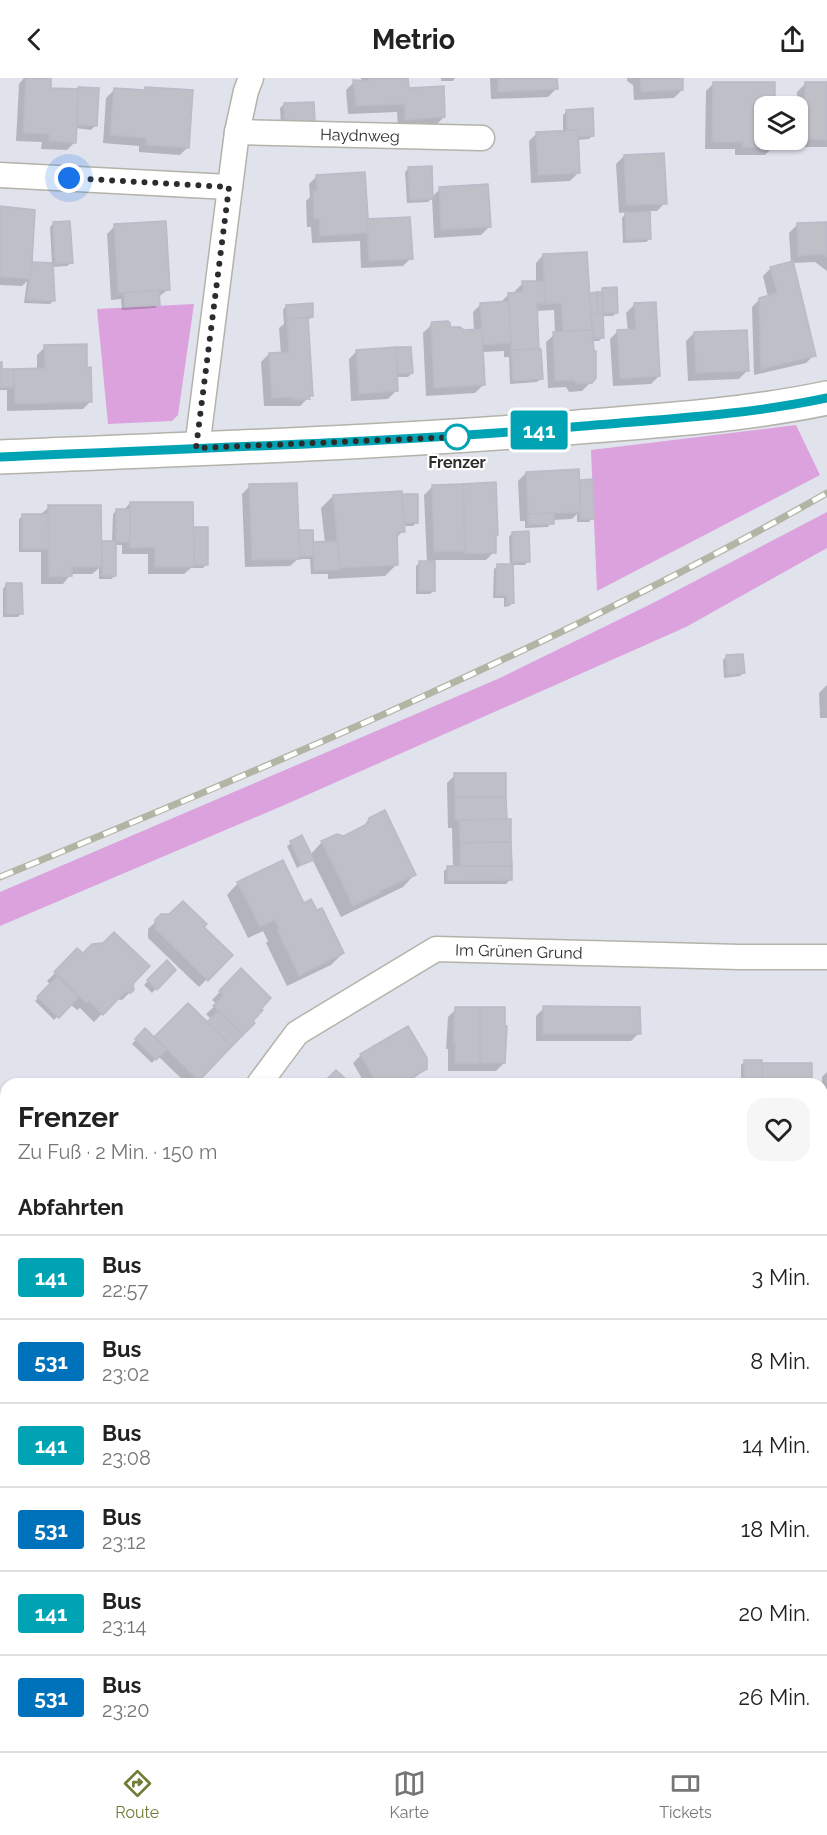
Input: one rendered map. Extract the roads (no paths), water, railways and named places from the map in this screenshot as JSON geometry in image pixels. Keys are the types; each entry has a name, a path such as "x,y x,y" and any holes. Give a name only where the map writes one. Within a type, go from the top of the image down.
{"street":[{"path":"196,448 237,132 251,78"},
{"name":"Haydnweg","path":"237,132 482,138"},
{"path":"0,175 229,187"},
{"path":"0,457 451,437 675,419 792,406 827,398"},
{"name":"Im Grünen Grund","path":"263,1078 297,1033 436,949 827,957"}],"railway":[{"path":"0,877 210,790 420,698 626,600 827,493"}],"place":[{"name":"Frenzer","path":"457,437"}]}
